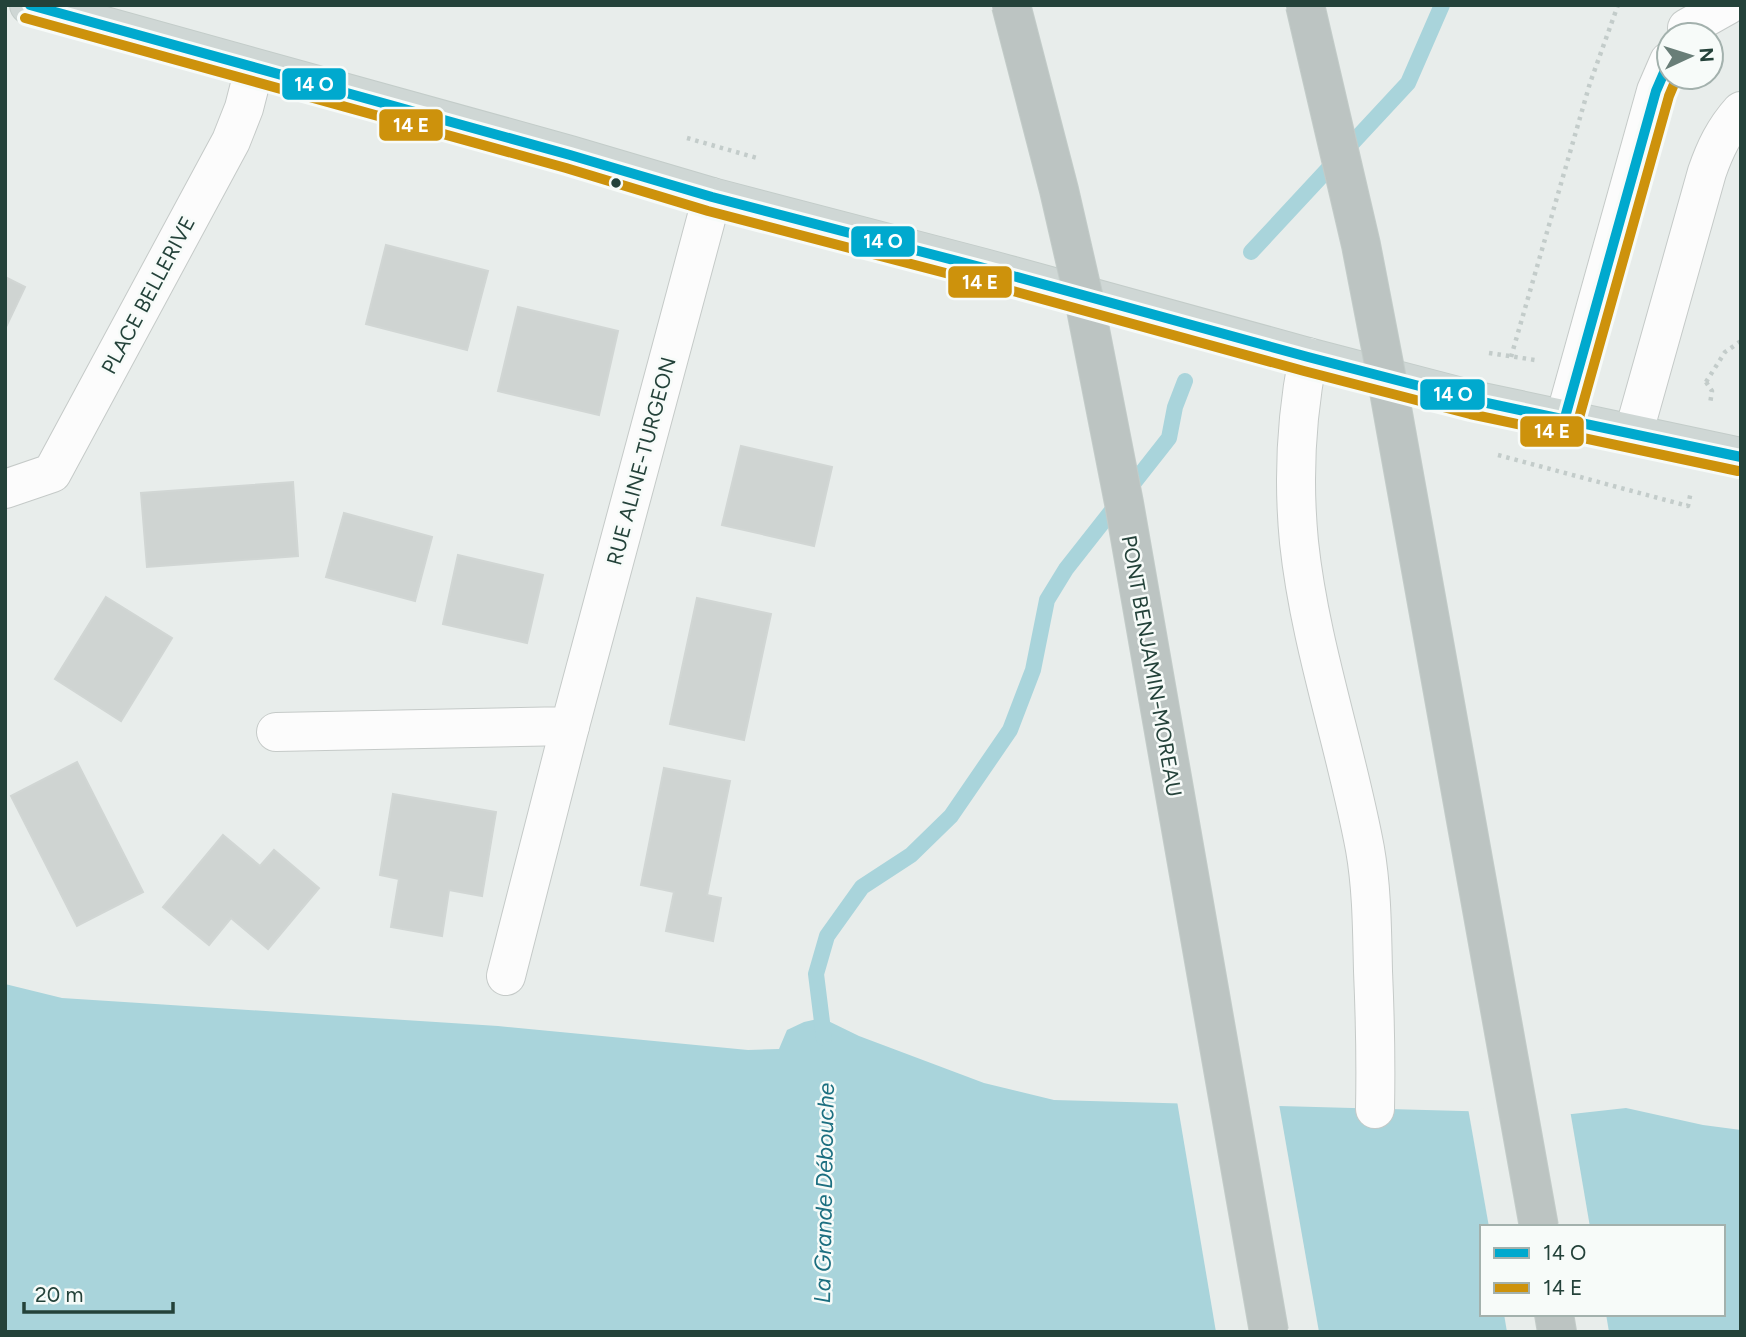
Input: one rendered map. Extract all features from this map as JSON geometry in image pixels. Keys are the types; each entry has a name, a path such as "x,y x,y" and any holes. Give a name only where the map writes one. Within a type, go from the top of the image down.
{"highway":[{"name":"PONT BENJAMIN-MOREAU","path":"1011,5 1059,190 1107,414 1269,1332"},
{"path":"1305,5 1361,245 1388,382 1539,1225"}],"main road":[{"path":"29,5 712,197 1308,357 1564,421 1741,457"}],"street":[{"path":"1693,21 1728,5"},
{"name":"PLACE BELLERIVE","path":"5,489 52,473 231,141 244,108 254,69"},
{"path":"1564,421 1656,91"},
{"path":"1633,435 1707,172 1728,125 1741,111"},
{"name":"RUE ALINE-TURGEON","path":"506,976 712,197"},
{"path":"1308,357 1297,430 1299,543 1314,629 1365,849 1370,885 1376,1109"},
{"path":"276,732 570,726"}],"path":[{"path":"1511,357 1590,83 1618,5"},
{"path":"1712,391 1706,382 1725,352 1741,341"}],"water":[{"path":"5,984 62,998 498,1026 748,1050 779,1049 787,1030 822,1018 859,1036 984,1083 1054,1100 1572,1114 1626,1108 1703,1125 1741,1130 1741,1332 5,1332"}],"pier":[{"path":"1177,1101 1279,1104 1319,1332 1216,1332"},
{"path":"1468,1108 1570,1110 1590,1225 1489,1225"},
{"path":"1504,1316 1606,1316 1609,1332 1507,1332"}],"building":[{"path":"386,245 488,271 467,350 366,324"},
{"path":"5,277 25,287 5,329"},
{"path":"518,307 618,331 599,415 498,391"},
{"path":"741,446 832,467 814,546 722,525"},
{"path":"293,482 298,556 147,567 141,493"},
{"path":"344,513 432,537 415,601 326,577"},
{"path":"458,555 543,575 527,643 443,624"},
{"path":"106,597 172,638 121,721 55,679"},
{"path":"697,598 771,614 744,740 670,724"},
{"path":"77,762 143,892 77,926 11,796"},
{"path":"664,768 730,781 707,895 721,898 713,941 666,931 674,892 641,885"},
{"path":"393,794 496,812 482,896 449,890 442,936 391,927 399,879 380,875"},
{"path":"223,835 260,866 274,850 319,888 268,949 231,918 209,945 163,907"}],"waterway":[{"name":"La Grande Débouche","path":"1251,252 1408,83 1442,5"},
{"name":"La Grande Débouche","path":"824,1038 816,974 827,936 862,887 911,855 951,816 1010,730 1033,670 1047,600 1066,569 1169,438 1175,407 1185,381"}],"transit line":[{"path":"30,5 712,197 1308,357 1473,400 1741,457"},
{"path":"25,18 566,168 708,211 1304,371 1470,414 1738,471"},
{"path":"1564,421 1656,91"},
{"path":"1577,425 1671,91"}]}
